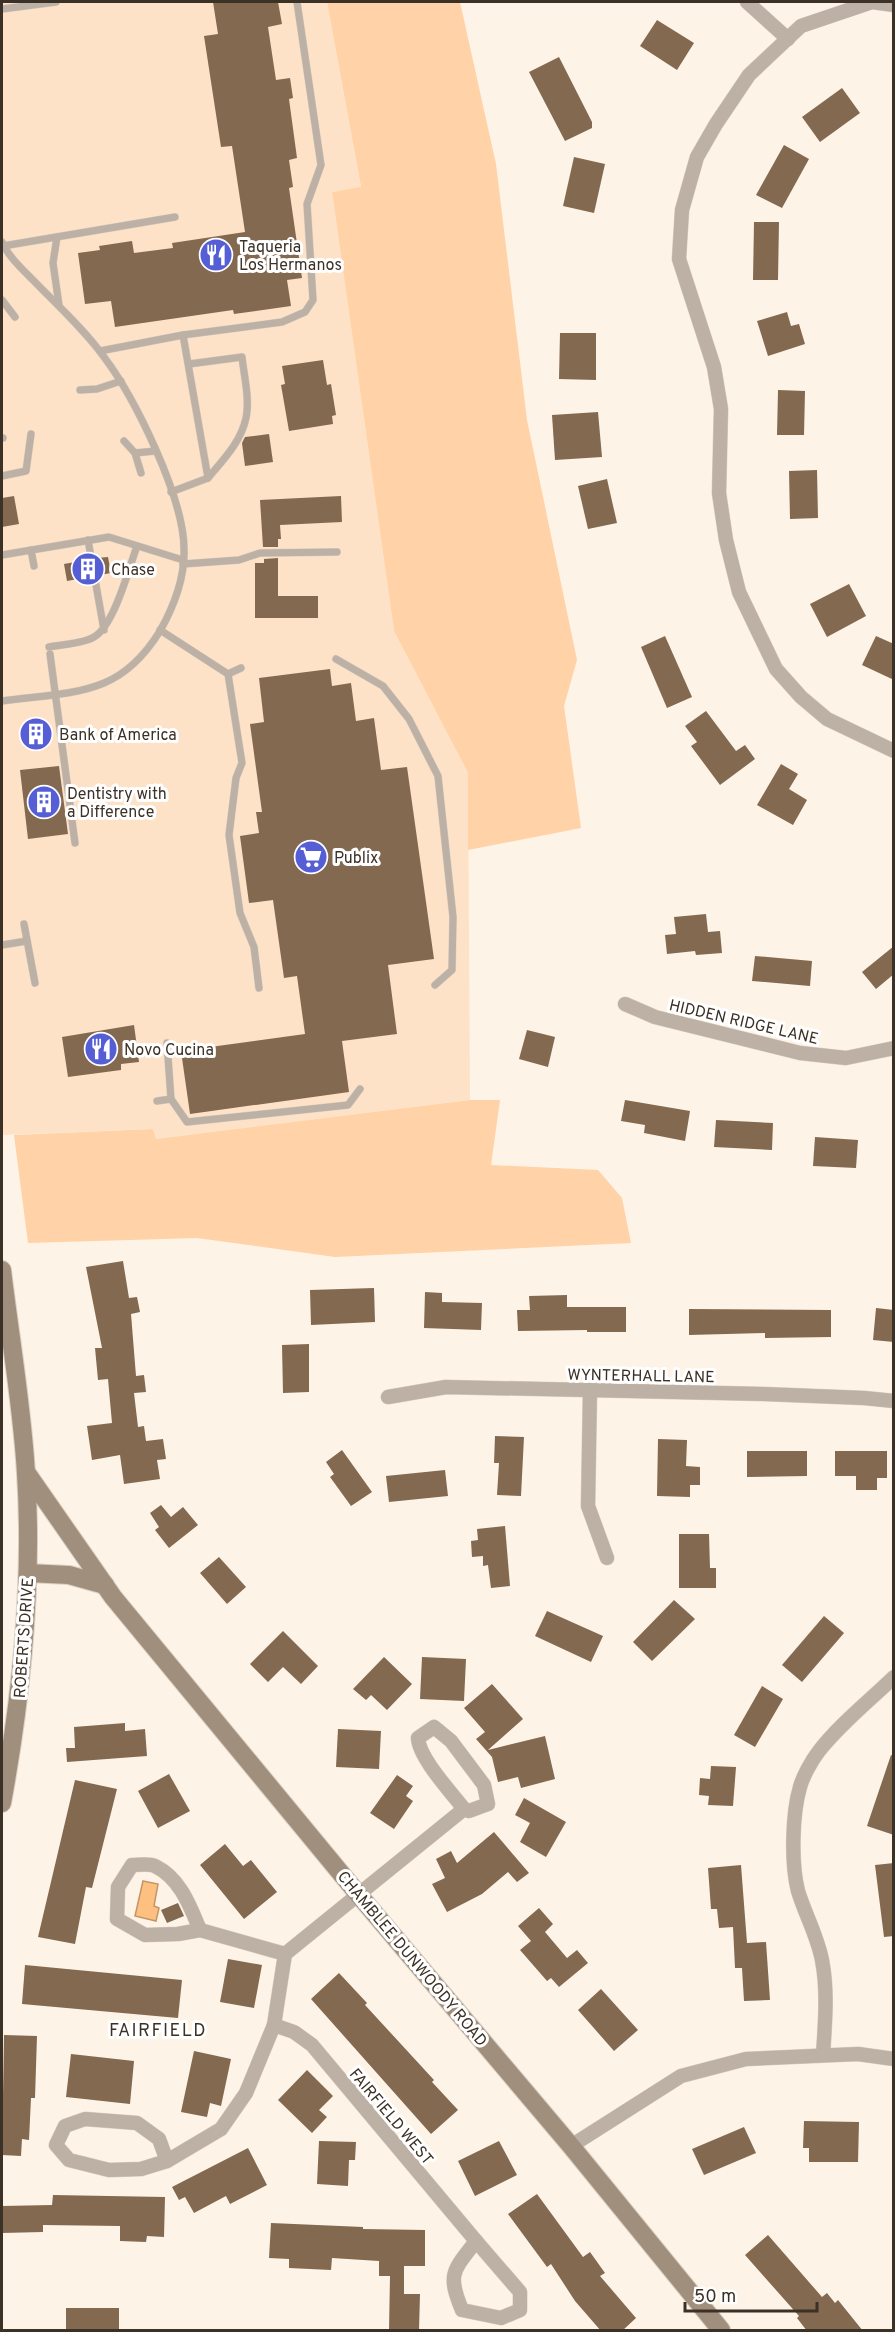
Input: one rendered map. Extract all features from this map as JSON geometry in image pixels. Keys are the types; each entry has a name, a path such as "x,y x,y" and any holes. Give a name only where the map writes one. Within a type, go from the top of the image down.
{"street":[{"path":"747,2 788,39"},
{"path":"894,4 872,2 801,26 749,75 697,157 682,210 679,259 714,367 721,409 719,493 726,540 739,592 776,669 801,697 827,719 894,750"},
{"name":"HIDDEN RIDGE LANE","path":"626,1004 655,1017 800,1053 846,1058 894,1048"},
{"name":"CHAMBLEE DUNWOODY ROAD","path":"2,1270 26,1472 105,1585 358,1894 571,2145 722,2331"},
{"name":"WYNTERHALL LANE","path":"388,1397 446,1387 853,1397 894,1401"},
{"path":"590,1390 588,1506 607,1558"},
{"name":"ROBERTS DRIVE","path":"2,1803 14,1738 23,1663 28,1573 26,1472"},
{"path":"28,1573 69,1575 105,1585"},
{"path":"823,2055 826,1990 822,1960 816,1935 798,1890 795,1857 793,1828 800,1785 819,1752 850,1718 894,1677"},
{"path":"434,1727 451,1741 484,1785 488,1804 469,1811 464,1809 418,1746 418,1738 434,1727"},
{"path":"167,2161 159,2139 137,2123 85,2119 65,2126 56,2145 69,2160 109,2170 141,2169 167,2161 221,2129 246,2093 274,2025 285,1954 464,1809"},
{"path":"200,1930 188,1900 174,1881 153,1865 132,1865 118,1887 117,1919 145,1935 178,1934 200,1930 285,1954"},
{"name":"FAIRFIELD WEST","path":"274,2025 294,2032 312,2045 520,2292 520,2310 501,2318 462,2310 453,2289 454,2269 476,2241"},
{"path":"571,2145 681,2076 746,2059 858,2054 894,2059"}],"lane":[{"path":"2,9 56,2"},
{"path":"100,351 183,335 282,322 305,312 313,300 307,204 321,165 297,2"},
{"path":"2,244 175,217"},
{"path":"57,237 53,263 59,307"},
{"path":"2,244 100,351 121,381 136,407 171,492 181,525 184,548 178,588 160,630 153,643 123,672 106,682 86,689 2,701"},
{"path":"2,300 15,317"},
{"path":"183,335 208,478"},
{"path":"171,492 208,478 234,447 246,420 242,357 189,364"},
{"path":"80,390 97,389 121,381"},
{"path":"2,476 26,471 31,434"},
{"path":"124,441 135,453 141,473"},
{"path":"135,453 155,451"},
{"path":"2,555 109,537 183,562 239,560 260,553 337,552"},
{"path":"88,540 104,630"},
{"path":"75,843 50,650 93,639 104,630 112,619 137,546"},
{"path":"31,550 34,566"},
{"path":"160,630 228,674 242,763 236,778 229,835 240,916 254,947 259,988"},
{"path":"336,659 383,686 409,718 438,776 453,918 452,970 435,985"},
{"path":"228,674 241,668"},
{"path":"24,924 35,983"},
{"path":"2,945 27,941"},
{"path":"167,1043 171,1099 188,1122 348,1105 360,1089"},
{"path":"156,1101 171,1099"}],"shaded area":[{"path":"2,2 327,2 361,188 332,192 394,631 468,773 470,1100 156,1139 153,1129 2,1135"},
{"path":"327,2 460,2 496,164 527,420 577,660 564,706 581,828 468,850 468,773 394,631 332,192 361,187"},
{"path":"470,1100 500,1100 491,1165 598,1170 622,1198 631,1243 335,1257 197,1238 28,1243 14,1135 153,1129 156,1139"},
{"path":"143,1881 158,1884 154,1906 159,1908 156,1921 135,1916"}],"building":[{"path":"213,2 278,2 282,24 268,27 276,80 290,78 293,98 289,99 297,158 289,160 293,187 289,188 302,278 287,280 291,306 234,314 233,310 115,327 111,301 85,304 78,253 100,250 99,246 132,241 134,253 173,248 172,243 245,232 232,146 221,147 204,36 218,34"},
{"path":"657,20 694,43 677,70 640,46"},
{"path":"559,57 592,122 592,128 565,141 529,72"},
{"path":"842,88 860,113 820,142 802,117"},
{"path":"784,145 809,159 782,208 756,195"},
{"path":"574,157 605,164 594,213 563,206"},
{"path":"754,222 779,222 778,280 753,280"},
{"path":"787,312 791,326 799,324 805,344 768,356 757,321"},
{"path":"560,333 596,333 596,380 559,379"},
{"path":"323,360 327,385 331,384 336,415 332,416 333,424 289,431 281,385 285,384 282,366"},
{"path":"778,390 805,391 804,435 777,435"},
{"path":"598,412 602,457 555,460 552,415"},
{"path":"269,434 273,462 245,466 242,443 245,437"},
{"path":"817,470 818,518 790,519 789,471"},
{"path":"607,479 617,523 588,529 578,486"},
{"path":"14,496 19,524 2,527 2,498"},
{"path":"341,496 342,522 280,525 281,539 278,539 278,547 263,547 260,500"},
{"path":"108,557 111,573 100,575 97,558"},
{"path":"278,558 278,596 318,596 318,618 255,618 255,563 264,563 264,559"},
{"path":"86,560 89,577 67,581 64,564"},
{"path":"849,584 866,616 827,637 810,604"},
{"path":"665,636 692,697 667,708 641,647"},
{"path":"876,636 894,644 894,680 862,665"},
{"path":"330,669 332,686 351,683 356,721 374,718 381,770 407,767 434,959 388,965 397,1034 342,1041 349,1092 190,1114 181,1051 305,1034 297,976 284,978 273,900 249,903 240,836 259,833 256,812 262,812 250,724 264,722 259,678"},
{"path":"706,711 736,751 745,745 755,759 720,785 691,746 697,742 685,726"},
{"path":"781,764 798,774 789,789 807,800 793,825 757,805"},
{"name":"Dentistry with a Difference","path":"59,766 68,834 28,839 20,770"},
{"path":"706,914 708,932 720,931 722,953 696,955 695,951 667,954 665,935 676,934 674,917"},
{"path":"894,946 894,974 876,989 862,972"},
{"path":"755,956 812,961 810,986 752,981"},
{"name":"Novo Cucina","path":"134,1025 139,1062 121,1064 121,1070 68,1077 62,1037"},
{"path":"527,1030 555,1037 548,1067 519,1059"},
{"path":"625,1100 690,1111 685,1141 644,1133 645,1125 621,1121"},
{"path":"716,1120 773,1123 772,1150 714,1147"},
{"path":"815,1137 858,1140 856,1168 813,1166"},
{"path":"123,1261 129,1298 137,1297 140,1312 131,1314 136,1376 144,1375 146,1392 134,1393 138,1427 144,1426 146,1441 163,1439 166,1459 157,1460 160,1479 124,1484 120,1455 92,1460 87,1426 112,1423 108,1379 98,1380 95,1348 102,1348 86,1267"},
{"path":"374,1288 375,1322 311,1325 310,1290"},
{"path":"425,1292 442,1293 442,1302 482,1303 481,1330 424,1328"},
{"path":"567,1295 567,1307 626,1307 626,1332 518,1331 517,1310 530,1310 529,1296"},
{"path":"876,1308 894,1310 894,1342 873,1340"},
{"path":"689,1309 831,1310 831,1337 765,1338 765,1333 689,1335"},
{"path":"309,1344 309,1392 283,1393 282,1345"},
{"path":"495,1436 524,1437 521,1496 497,1495 499,1463 494,1463"},
{"path":"658,1439 687,1440 686,1466 700,1467 700,1485 690,1485 690,1497 657,1496"},
{"path":"342,1450 372,1492 351,1506 330,1477 334,1474 326,1462"},
{"path":"747,1451 807,1451 807,1476 747,1477"},
{"path":"835,1451 887,1451 887,1478 877,1478 877,1490 856,1490 856,1476 835,1476"},
{"path":"445,1470 448,1496 389,1502 386,1476"},
{"path":"161,1505 171,1517 183,1507 198,1525 169,1548 155,1530 159,1527 150,1513"},
{"path":"505,1526 510,1586 491,1588 488,1565 483,1566 483,1556 472,1557 471,1541 478,1540 477,1529"},
{"path":"679,1534 709,1534 710,1568 716,1568 716,1588 679,1588"},
{"path":"219,1557 246,1587 227,1604 200,1573"},
{"path":"674,1600 695,1619 652,1661 633,1642"},
{"path":"547,1611 603,1636 591,1662 535,1636"},
{"path":"824,1616 844,1633 802,1682 782,1665"},
{"path":"283,1631 318,1666 301,1684 283,1667 268,1682 250,1664"},
{"path":"384,1657 412,1684 387,1710 371,1695 366,1700 353,1689"},
{"path":"422,1657 466,1659 464,1701 420,1699"},
{"path":"492,1684 523,1719 488,1750 545,1736 555,1779 521,1788 518,1777 498,1782 492,1757 476,1739 485,1732 464,1708"},
{"path":"762,1686 783,1699 755,1747 734,1735"},
{"path":"125,1723 125,1731 145,1729 147,1756 67,1762 66,1748 75,1748 74,1727"},
{"path":"338,1729 381,1731 379,1769 336,1767"},
{"path":"891,1755 894,1756 894,1835 867,1826"},
{"path":"711,1766 736,1767 733,1806 708,1805 709,1796 699,1795 700,1778 710,1779"},
{"path":"169,1774 190,1811 158,1828 138,1791"},
{"path":"397,1775 413,1786 406,1796 413,1801 394,1829 370,1813"},
{"path":"75,1780 117,1789 92,1888 86,1887 75,1944 38,1937"},
{"path":"524,1798 566,1822 546,1857 520,1842 530,1823 515,1815"},
{"path":"494,1832 529,1873 517,1882 508,1872 482,1894 447,1912 432,1884 445,1878 436,1859 451,1851 457,1863"},
{"path":"225,1844 243,1866 251,1860 277,1892 244,1919 200,1865"},
{"path":"894,1863 894,1936 884,1937 875,1865"},
{"path":"741,1865 747,1943 766,1942 770,2000 744,2001 742,1968 735,1968 733,1927 719,1928 717,1909 711,1909 708,1868"},
{"path":"178,1903 184,1916 167,1923 161,1910"},
{"path":"539,1908 553,1924 545,1932 567,1958 577,1950 588,1963 559,1987 551,1978 547,1981 520,1950 531,1941 518,1926"},
{"path":"228,1959 262,1965 254,2008 220,2002"},
{"path":"25,1965 182,1980 178,2018 22,2004"},
{"path":"339,1973 458,2110 431,2134 311,1999"},
{"path":"601,1989 638,2030 614,2051 578,2010"},
{"path":"4,2035 37,2036 35,2098 31,2098 29,2140 22,2139 21,2156 2,2155"},
{"path":"194,2051 231,2059 221,2106 210,2103 207,2117 181,2112"},
{"path":"71,2054 134,2061 130,2104 66,2097"},
{"path":"307,2070 333,2096 319,2110 327,2117 312,2133 278,2100"},
{"path":"804,2121 859,2122 858,2162 809,2162 809,2148 803,2148"},
{"path":"744,2127 756,2153 704,2175 692,2149"},
{"path":"319,2141 356,2142 355,2160 349,2160 348,2186 317,2184"},
{"path":"499,2141 517,2175 475,2196 458,2161"},
{"path":"248,2148 267,2185 230,2204 226,2196 194,2213 185,2197 179,2200 172,2187"},
{"path":"537,2194 583,2257 590,2252 605,2273 600,2276 636,2318 622,2331 601,2331 575,2301 551,2264 547,2267 508,2214"},
{"path":"53,2195 165,2197 164,2237 147,2236 146,2242 120,2241 120,2226 43,2225 43,2232 2,2233 2,2206 52,2205"},
{"path":"271,2223 363,2227 363,2229 425,2230 425,2266 404,2266 404,2294 420,2294 419,2331 389,2331 390,2276 379,2276 379,2261 332,2258 331,2270 289,2268 289,2259 269,2258"},
{"path":"768,2235 822,2297 827,2293 835,2303 838,2300 863,2331 807,2331 797,2318 799,2316 745,2255"},
{"path":"66,2308 119,2308 119,2331 66,2331"}],"place":[{"name":"Taqueria Los Hermanos","path":"216,255"},
{"name":"Chase","path":"88,569"},
{"name":"Bank of America","path":"36,734"},
{"name":"Dentistry with a Difference","path":"44,802"},
{"name":"Publix","path":"311,857"},
{"name":"Novo Cucina","path":"101,1049"}],"district":[{"name":"FAIRFIELD","path":"158,2030"}]}
